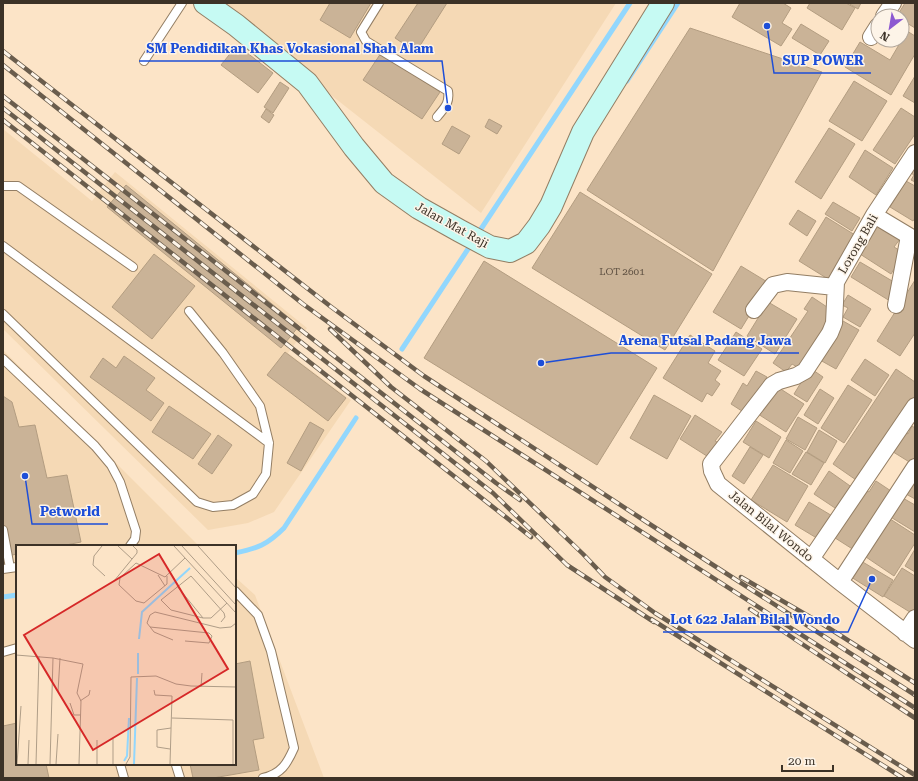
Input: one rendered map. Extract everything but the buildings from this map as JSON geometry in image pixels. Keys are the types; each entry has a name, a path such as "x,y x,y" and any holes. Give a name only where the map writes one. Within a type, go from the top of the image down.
{"street":[{"name":"Jalan Mat Raji","path":"205,3 236,25 307,83 354,147 384,183 419,208 460,231 490,247 510,251 526,243 539,226 551,206 583,132 663,3"},
{"name":"Lorong Bali","path":"711,464 772,385 805,371 830,333 834,323 836,282 874,215 915,153"},
{"path":"874,215 912,233 896,305"},
{"path":"754,310 773,285 787,282 835,287"},
{"path":"811,559 915,406"},
{"name":"Jalan Bilal Wondo","path":"711,464 717,483 910,636"},
{"path":"840,582 915,467"},
{"path":"910,636 915,618"}],"lane":[{"path":"144,61 182,3"},
{"path":"379,3 361,32 366,41 448,91 449,98 447,105 437,117"},
{"path":"3,186 18,186 133,267"},
{"path":"3,246 268,443"},
{"path":"3,314 197,502 213,507 233,505 253,494 266,474 268,443 260,406 223,353 189,311"},
{"path":"3,360 95,446 111,465 120,482 136,531 135,539 131,545"},
{"path":"3,530 10,568"},
{"path":"236,592 258,615 271,651 294,748 290,758 281,771 263,778"},
{"path":"3,652 16,648"},
{"path":"120,765 124,778"},
{"path":"176,765 180,778"}],"shaded area":[{"path":"214,3 616,3 481,213"},
{"path":"3,129 92,201 115,172 307,328 288,353 351,400 274,512 248,523 208,530 3,329"},
{"path":"3,350 198,545 16,545 16,765 236,765 236,578 255,595 324,778 3,778"}],"waterway":[{"path":"477,235 630,3"},
{"path":"627,81 678,3"},
{"path":"402,349 472,243"},
{"path":"236,553 262,545 284,528 356,418"},
{"path":"3,597 16,595"}],"railway":[{"path":"3,51 330,306 424,376 648,523 915,695"},
{"path":"3,65 303,304 420,389 915,708"},
{"path":"3,96 496,483 520,500"},
{"path":"3,108 493,493 567,565 654,622"},
{"path":"3,120 531,537"},
{"path":"330,329 391,387 486,461 605,577 655,613 915,775"},
{"path":"741,577 824,625 915,683"},
{"path":"750,609 915,718"},
{"path":"651,619 903,778"}],"place":[{"name":"SUP POWER","path":"767,26"},
{"name":"SM Pendidikan Khas Vokasional Shah Alam","path":"448,108"},
{"name":"Arena Futsal Padang Jawa","path":"541,363"},
{"name":"Petworld","path":"25,476"},
{"name":"Lot 622 Jalan Bilal Wondo","path":"872,579"}]}
